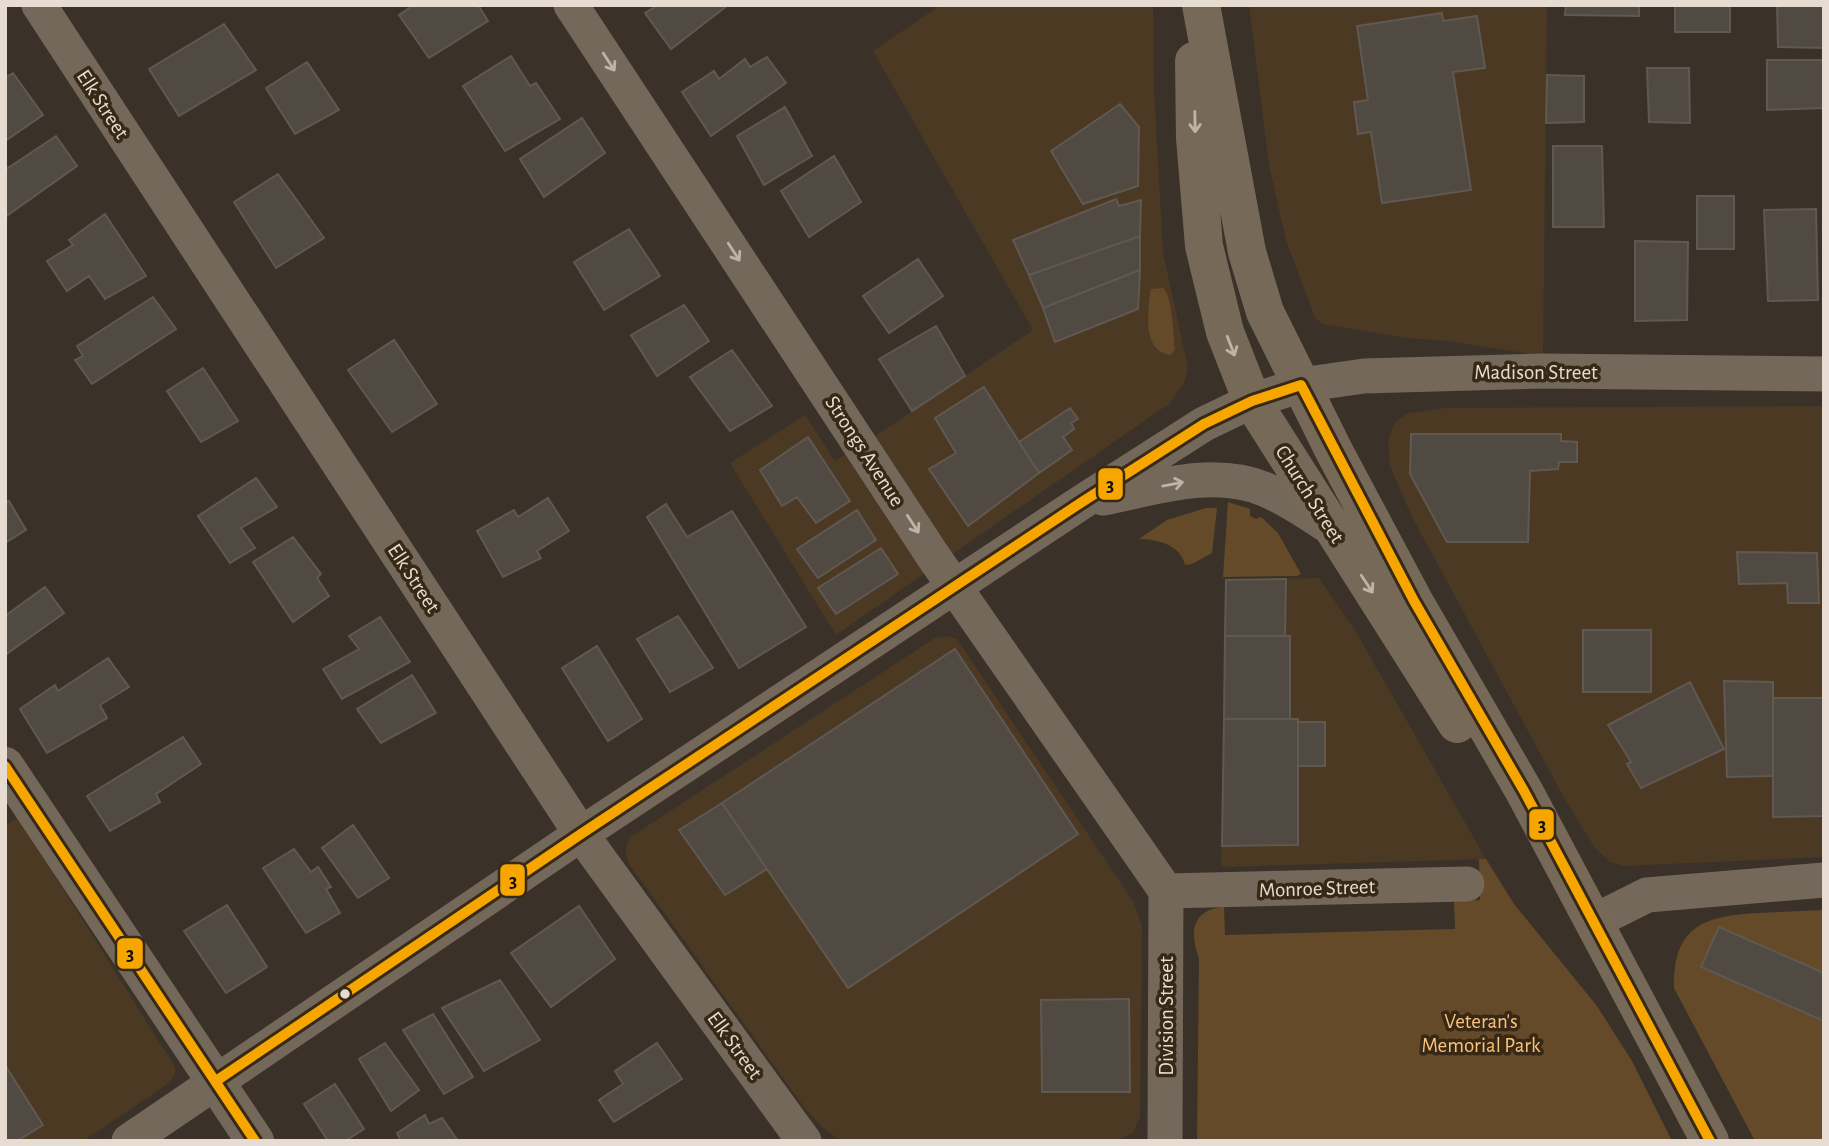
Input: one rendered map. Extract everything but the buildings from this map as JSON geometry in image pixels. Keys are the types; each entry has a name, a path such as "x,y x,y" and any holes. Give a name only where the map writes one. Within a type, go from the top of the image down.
{"main road":[{"name":"Church Street","path":"1193,5 1195,138 1203,246 1225,332 1252,401 1330,527 1558,876 1593,922"},
{"name":"Church Street","path":"1201,5 1247,253 1265,312 1414,601 1524,791 1710,1141"}],"street":[{"name":"Elk Street","path":"39,5 581,834 804,1141"},
{"name":"Strongs Avenue","path":"571,5 955,586 1166,891"},
{"name":"Madison Street","path":"129,1141 581,834 1082,502 1204,424 1252,401 1301,385 1364,376 1451,372 1824,374"},
{"path":"1082,502 1184,482 1228,479 1266,490 1330,527"},
{"path":"5,766 255,1141"},
{"path":"1593,922 1647,895 1824,880"},
{"name":"Monroe Street","path":"1166,891 1467,884"},
{"name":"Division Street","path":"1165,1141 1166,891"}],"shaded area":[{"path":"941,5 1153,5 1154,90 1163,252 1188,368 1184,383 1170,403 836,635 730,463 805,415 835,461 1033,330 873,51"},
{"path":"1249,5 1547,5 1543,356 1323,324 1315,318 1286,240 1269,165"},
{"path":"1824,406 1824,857 1623,866 1610,862 1595,848 1567,803 1412,517 1390,466 1388,441 1395,422 1409,413 1446,408"},
{"path":"1319,578 1356,632 1486,859 1221,867 1226,580"},
{"path":"947,636 957,639 1134,903 1142,926 1140,1117 1133,1133 1117,1140 841,1141 822,1127 804,1107 629,864 625,850 629,838 935,638"},
{"path":"18,817 175,1067 175,1075 166,1085 83,1141 5,1141 5,826"}],"green space":[{"path":"1163,288 1169,299 1172,316 1175,350 1170,355 1155,346 1149,330 1151,289"},
{"path":"1228,502 1250,509 1250,516 1256,519 1261,517 1278,533 1301,574 1223,577"},
{"path":"1206,508 1217,508 1212,553 1192,564 1185,565 1179,552 1167,544 1139,539 1167,520"},
{"name":"Veteran's Memorial Park","path":"1479,859 1486,859 1514,904 1597,1006 1632,1061 1672,1141 1197,1141 1199,958 1194,931 1199,917 1205,912 1224,907 1225,935 1455,929 1454,901 1480,900"},
{"path":"1824,910 1824,1141 1755,1141 1674,988 1679,951 1695,928 1722,917"}],"transit line":[{"name":"3","path":"216,1081 581,834 1082,502 1204,424 1252,401 1301,385 1414,601 1524,791 1710,1141"},
{"name":"3","path":"5,766 255,1141"}]}
